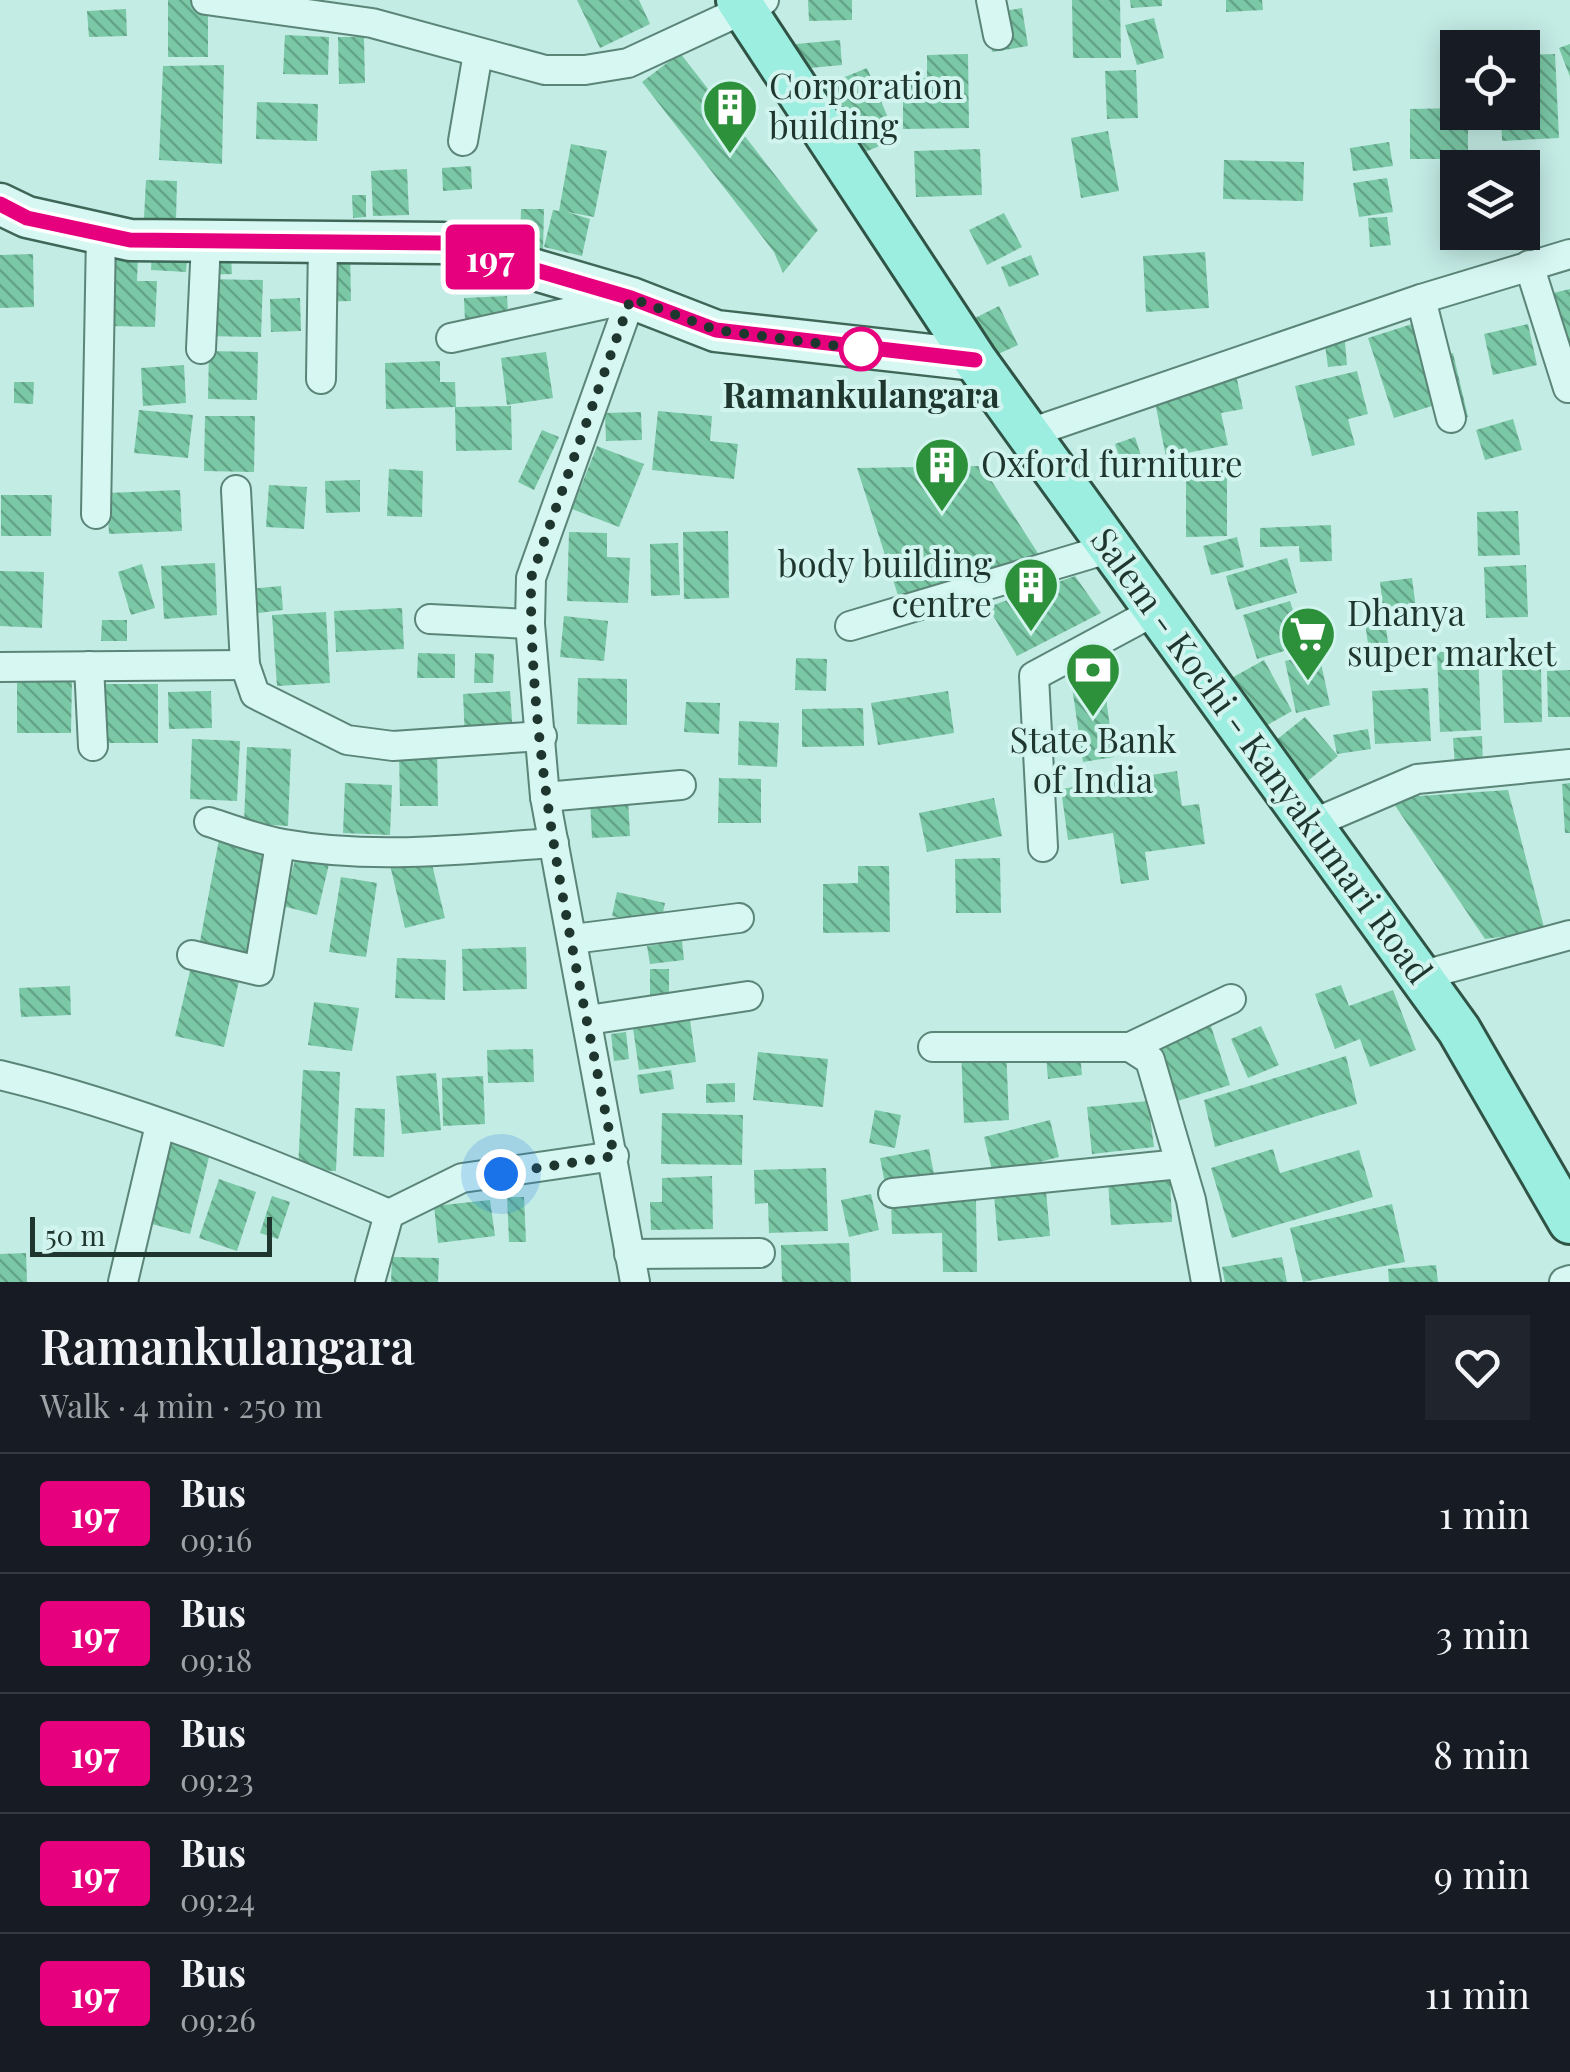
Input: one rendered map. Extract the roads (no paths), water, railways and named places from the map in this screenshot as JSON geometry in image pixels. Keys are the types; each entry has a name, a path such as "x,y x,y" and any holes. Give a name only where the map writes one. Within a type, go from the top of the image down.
{"main road":[{"name":"Salem - Kochi - Kanyakumari Road","path":"749,3 975,360 1314,823 1459,1030 1570,1222"},
{"path":"0,204 27,218 130,240 444,243 631,298 716,330 975,360"}],"street":[{"path":"206,0 369,12 478,53 545,70 585,70 628,63 749,3"},
{"path":"991,0 998,35"},
{"path":"463,141 478,53"},
{"path":"96,514 100,234"},
{"path":"202,349 206,242"},
{"path":"321,379 324,242"},
{"path":"1027,434 1422,299 1570,254"},
{"path":"1529,264 1568,388"},
{"path":"451,338 631,298"},
{"path":"631,298 531,578 530,624 545,796 632,1268 760,1254"},
{"path":"1422,299 1451,418"},
{"path":"236,490 244,665 255,694 348,740 393,746 542,736"},
{"path":"850,626 1111,548"},
{"path":"1043,848 1034,676 1157,610"},
{"path":"430,619 530,624"},
{"path":"0,667 244,665"},
{"path":"89,666 92,746"},
{"path":"1314,823 1417,780 1570,764"},
{"path":"545,796 681,785"},
{"path":"210,822 280,844 404,854 554,843"},
{"path":"192,955 259,971 280,844"},
{"path":"572,939 740,918"},
{"path":"1420,976 1570,935"},
{"path":"588,1020 748,996"},
{"path":"933,1048 1130,1048 1230,999"},
{"path":"1130,1048 1150,1060 1180,1164 1206,1282"},
{"path":"0,1075 95,1100 304,1177 388,1214"},
{"path":"123,1282 160,1125"},
{"path":"370,1282 388,1214 462,1178 614,1156"},
{"path":"893,1193 1180,1164"}],"place":[{"name":"Corporation building","path":"730,156"},
{"name":"Ramankulangara","path":"861,349"},
{"name":"Oxford furniture","path":"942,514"},
{"name":"body building centre","path":"1031,634"},
{"name":"Dhanya super market","path":"1308,683"},
{"name":"State Bank of India","path":"1093,719"}]}
